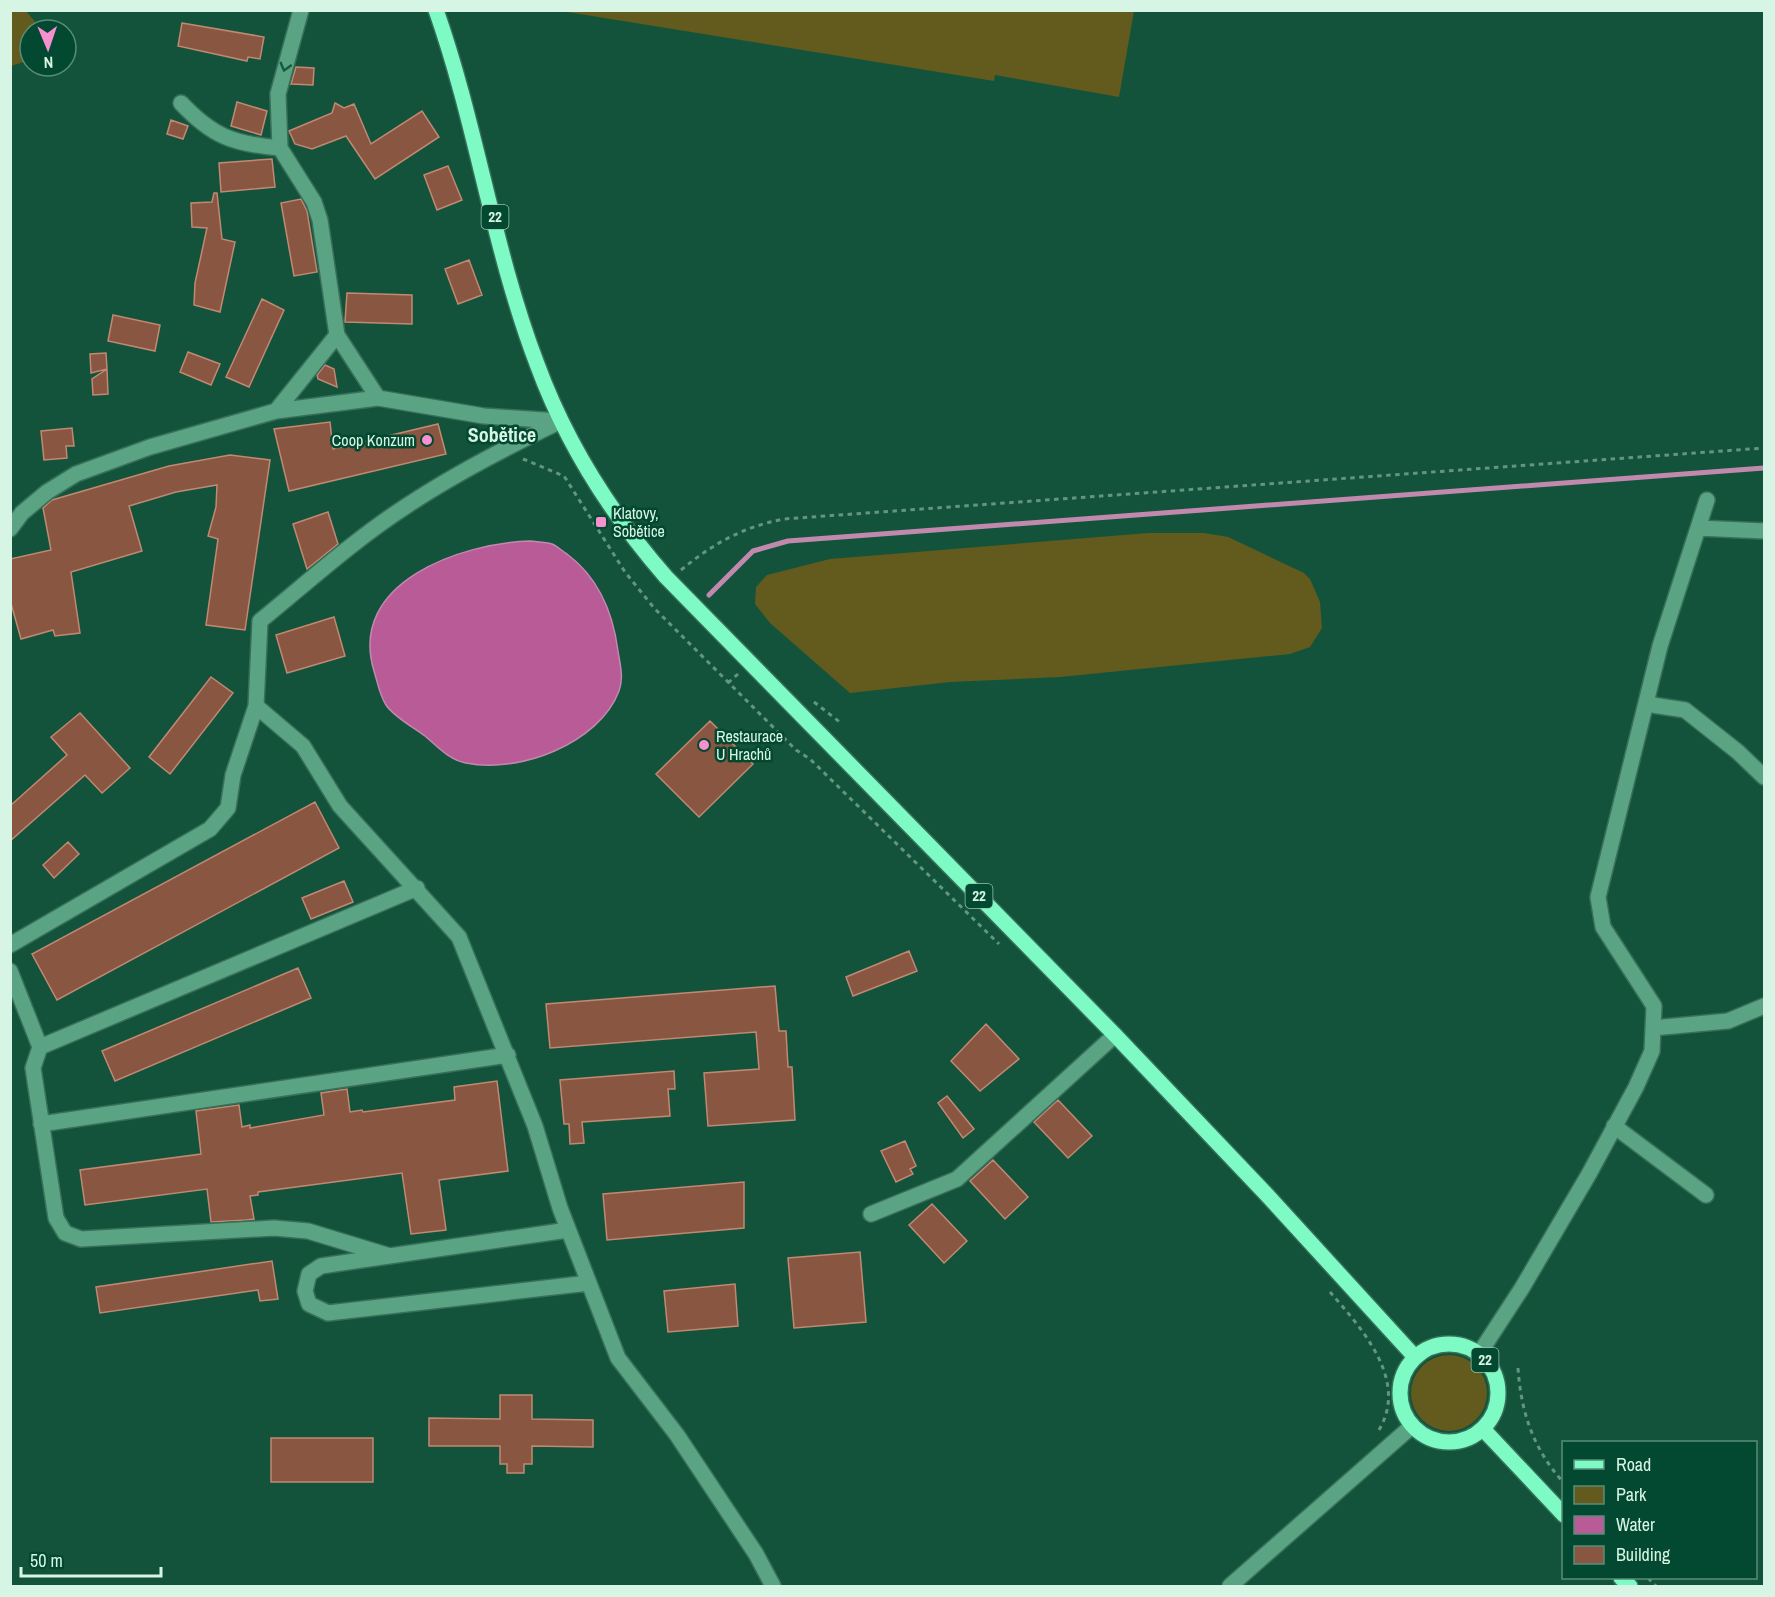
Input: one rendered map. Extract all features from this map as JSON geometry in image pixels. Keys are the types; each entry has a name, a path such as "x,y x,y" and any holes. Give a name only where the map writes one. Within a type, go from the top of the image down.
{"main road":[{"name":"22","path":"436,10 467,105 512,290 536,363 561,421 614,512 666,577 1115,1035 1267,1195 1415,1357 1432,1347 1451,1344 1479,1354 1493,1371 1498,1391 1494,1413 1483,1429"},
{"path":"1415,1357 1403,1375 1400,1396 1402,1407 1412,1426 1430,1438 1451,1442 1472,1436 1483,1429 1562,1514"}],"street":[{"path":"301,10 278,94 280,148 314,202 320,220 337,335 378,398"},
{"path":"181,104 202,126 226,137 257,146 280,148"},
{"path":"276,411 337,335"},
{"path":"10,529 30,506 76,474 150,447 276,411 378,398 484,416 561,421"},
{"path":"10,945 210,829 228,808 233,776 256,706 260,621 368,534 408,505 503,450 561,421"},
{"path":"1479,1354 1522,1288 1614,1126 1652,1051 1654,1006 1604,927 1598,897 1660,646 1707,500"},
{"path":"1698,528 1764,531"},
{"path":"1646,704 1684,710 1738,752 1764,777"},
{"path":"256,706 303,746 340,806 417,888 459,937 535,1126 568,1230 618,1358 677,1435 756,1554 773,1587"},
{"path":"40,1047 417,888"},
{"path":"10,971 40,1047 33,1068 56,1218 65,1233 81,1239 176,1232 285,1229 308,1231 390,1256"},
{"path":"1653,1028 1728,1021 1764,1006"},
{"path":"871,1214 957,1179 1115,1035"},
{"path":"41,1124 508,1056"},
{"path":"1614,1126 1706,1195"},
{"path":"568,1230 321,1266 309,1274 305,1291 309,1304 328,1313 589,1283"},
{"path":"1230,1587 1412,1426"}],"path":[{"path":"680,571 724,540 753,525 784,519 1764,448"},
{"path":"503,450 564,476 625,572 654,608 796,750 810,759 1003,947"},
{"path":"673,564 687,579"},
{"path":"1329,1291 1377,1353 1388,1378 1383,1424 1371,1442"},
{"path":"1518,1368 1521,1401 1526,1421 1543,1456 1562,1483"}],"green space":[{"path":"11,10 26,11 32,18 18,18 18,64 11,66"},
{"path":"1134,10 1119,97 995,75 994,81 561,11"},
{"path":"1148,533 1204,533 1228,537 1304,573 1310,579 1320,602 1322,628 1310,647 1290,654 1060,677 950,682 850,693 770,623 755,604 756,587 767,575 830,559"},
{"path":"1449,1355 1464,1358 1476,1366 1484,1378 1487,1393 1484,1408 1476,1420 1464,1428 1449,1431 1434,1428 1422,1420 1414,1408 1411,1393 1414,1378 1422,1366 1434,1358"}],"water":[{"path":"530,541 556,546 578,563 596,585 608,609 616,637 621,671 619,691 609,710 594,726 576,740 554,751 509,764 466,763 449,756 399,718 384,701 374,671 370,640 377,613 394,591 416,573 473,550"}],"building":[{"path":"182,23 264,37 260,59 248,57 247,61 178,46"},
{"path":"296,67 314,68 313,85 291,84"},
{"path":"237,102 267,111 261,135 231,126"},
{"path":"335,103 344,108 354,104 371,144 422,111 439,137 375,179 346,136 312,149 295,144 289,131 332,113"},
{"path":"171,120 188,126 183,139 167,134"},
{"path":"272,159 275,187 221,192 219,163"},
{"path":"448,166 462,200 437,210 424,175"},
{"path":"214,193 217,193 222,239 235,242 220,312 194,305 195,283 207,228 192,227 191,203 212,202"},
{"path":"301,199 307,211 317,272 294,276 281,203"},
{"path":"469,260 482,295 458,304 445,269"},
{"path":"347,293 412,295 412,324 345,322"},
{"path":"262,299 284,310 249,387 226,377"},
{"path":"113,315 160,325 155,351 108,341"},
{"path":"188,352 220,364 211,385 180,372"},
{"path":"106,353 107,369 91,373 90,354"},
{"path":"325,365 334,369 337,387 318,379 317,375"},
{"path":"107,369 108,394 93,395 92,379"},
{"path":"330,422 333,449 438,424 446,454 289,491 274,429"},
{"path":"72,428 74,446 66,446 67,458 44,460 41,431"},
{"path":"230,455 270,460 245,630 206,625 218,539 208,536 216,507 217,485 176,492 129,506 142,551 71,572 80,633 55,636 53,630 21,639 10,600 10,559 51,550 43,508 52,500 169,466"},
{"path":"328,512 338,544 307,569 293,524"},
{"path":"334,617 345,656 287,673 276,635"},
{"path":"211,677 233,693 170,774 149,757"},
{"path":"80,713 130,768 102,793 85,775 10,841 10,806 67,755 51,737"},
{"path":"710,721 753,764 699,817 656,774"},
{"path":"315,802 339,848 57,1000 32,954"},
{"path":"68,842 79,854 54,878 43,865"},
{"path":"344,881 353,902 311,919 302,898"},
{"path":"909,951 917,971 853,996 846,977"},
{"path":"298,968 311,998 115,1081 102,1051"},
{"path":"775,986 779,1031 786,1031 788,1067 792,1067 795,1120 708,1126 704,1073 759,1069 756,1032 550,1048 546,1004"},
{"path":"986,1024 1019,1059 980,1091 951,1061"},
{"path":"674,1071 675,1089 668,1089 670,1116 582,1122 584,1143 570,1144 569,1124 564,1124 560,1080"},
{"path":"497,1081 508,1171 439,1180 446,1230 411,1234 402,1173 258,1192 258,1195 250,1196 254,1219 246,1220 211,1222 207,1189 85,1205 80,1170 201,1154 196,1111 239,1105 242,1127 250,1125 250,1128 324,1115 321,1093 347,1089 350,1112 362,1110 363,1112 455,1100 454,1087"},
{"path":"947,1096 974,1129 963,1138 938,1103"},
{"path":"1058,1100 1092,1136 1068,1158 1034,1122"},
{"path":"905,1141 916,1166 910,1169 913,1174 896,1182 881,1151"},
{"path":"993,1160 1028,1197 1005,1219 970,1181"},
{"path":"744,1182 744,1228 607,1240 603,1194"},
{"path":"932,1204 967,1241 944,1263 909,1225"},
{"path":"860,1252 866,1322 794,1328 788,1258"},
{"path":"272,1261 278,1299 260,1301 258,1290 100,1313 96,1287"},
{"path":"735,1284 738,1326 668,1332 664,1291"},
{"path":"500,1395 532,1395 532,1419 593,1420 593,1447 532,1446 532,1464 524,1464 524,1473 507,1473 507,1464 500,1464 500,1446 429,1446 429,1418 500,1419"},
{"path":"271,1438 373,1438 373,1482 271,1482"}],"waterway":[{"path":"709,595 753,551 788,541 1764,468"}],"place":[{"name":"Coop Konzum","path":"427,440"},
{"name":"Klatovy, Sobětice","path":"601,522"},
{"name":"Restaurace U Hrachů","path":"704,745"}],"district":[{"name":"Sobětice","path":"502,435"}]}
